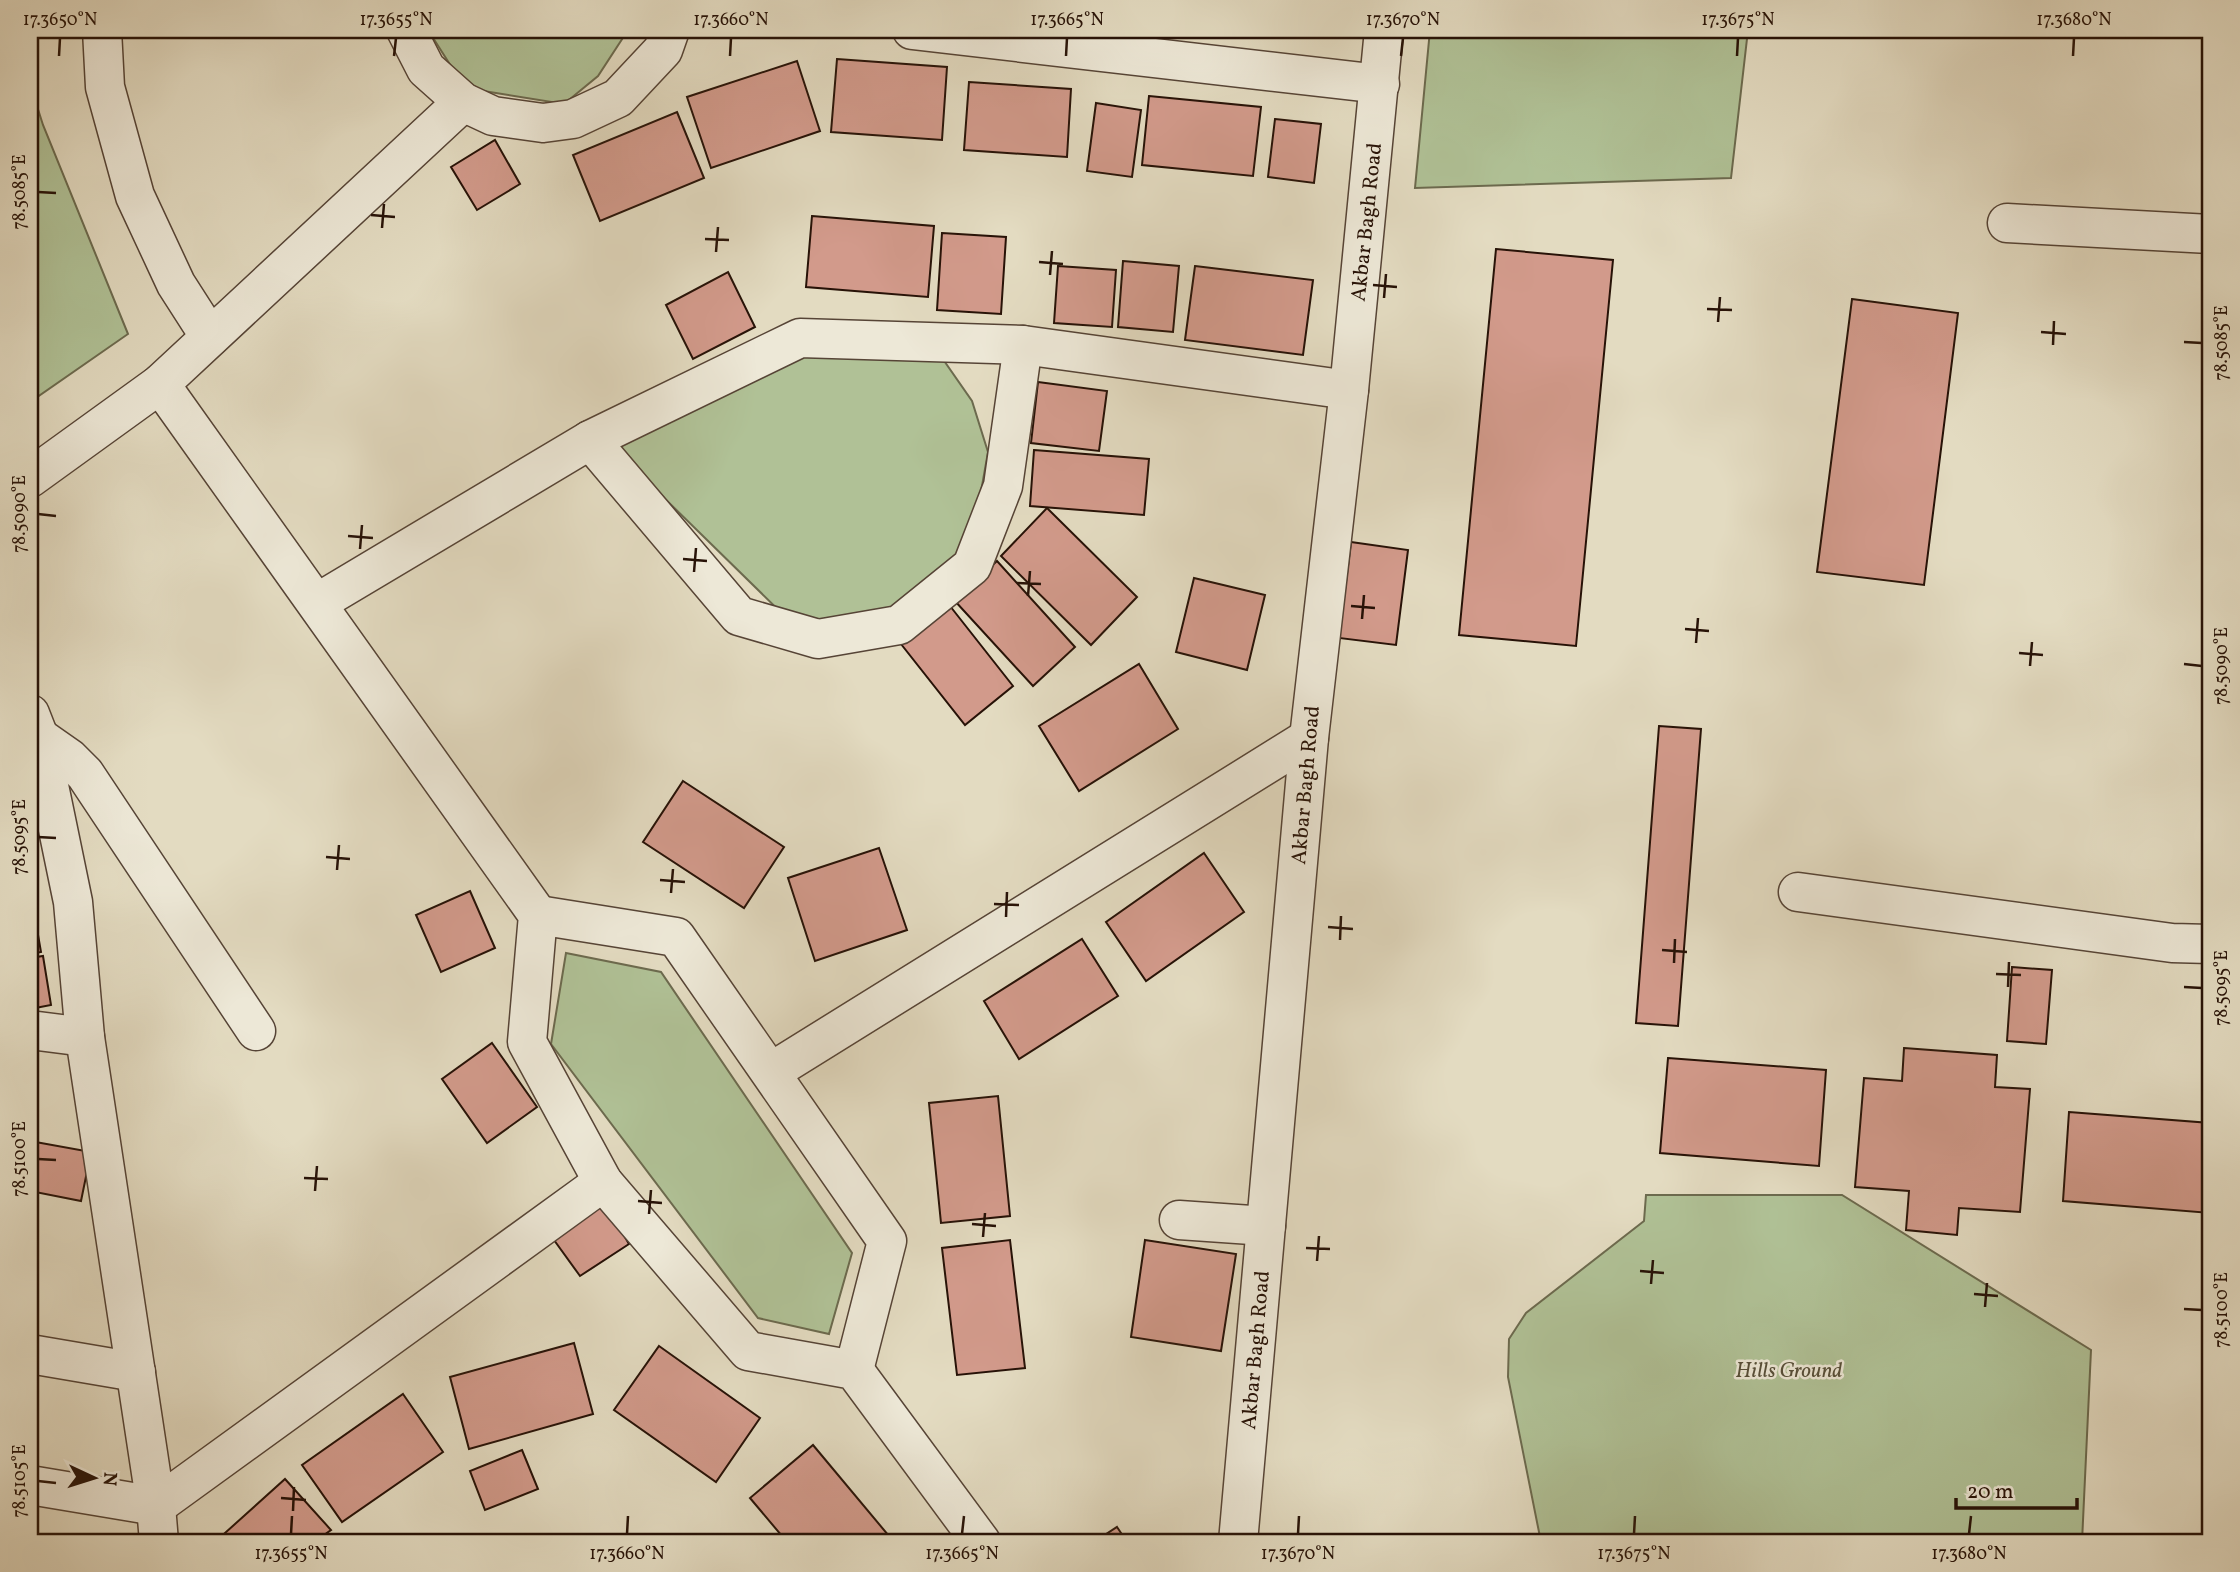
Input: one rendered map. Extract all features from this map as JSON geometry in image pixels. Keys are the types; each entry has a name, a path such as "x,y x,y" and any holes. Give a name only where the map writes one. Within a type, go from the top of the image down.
{"street":[{"path":"102,30 105,87 135,196 176,284 210,337"},
{"path":"406,30 426,69 463,102 493,116 543,124 572,119 618,99 663,50 670,30"},
{"path":"912,30 1380,84"},
{"name":"Akbar Bagh Road","path":"1238,1542 1309,738 1349,390 1384,30"},
{"path":"30,478 160,384 463,102"},
{"path":"2007,223 2210,234"},
{"path":"317,604 590,439 800,338 1023,345 1349,390"},
{"path":"590,439 739,616 818,639 899,625 972,566 1003,486 1023,345"},
{"path":"160,384 538,915 527,1042 603,1182 748,1351 854,1370 981,1542"},
{"path":"33,730 69,758 101,795 256,1031"},
{"path":"33,730 73,902 85,1037 157,1524"},
{"path":"771,1072 1309,738"},
{"path":"1798,892 2172,943 2210,944"},
{"path":"538,915 676,937 771,1072 887,1241 854,1370"},
{"path":"30,1030 85,1037"},
{"path":"157,1524 603,1182"},
{"path":"1179,1220 1266,1226"},
{"path":"30,1354 136,1372"},
{"path":"30,1485 157,1524"}],"green space":[{"path":"428,30 628,30 598,76 564,104 465,88"},
{"path":"1430,30 1748,30 1731,178 1415,188"},
{"path":"30,84 43,125 128,334 30,402"},
{"path":"804,347 940,355 972,401 988,452 973,537 930,584 880,622 801,632 608,443"},
{"path":"566,953 661,972 852,1253 829,1334 758,1318 551,1044"},
{"name":"Hills Ground","path":"1646,1195 1842,1195 2091,1350 2082,1542 1541,1542 1508,1377 1509,1339 1526,1313 1644,1221"}],"building":[{"path":"837,59 947,67 942,140 831,132"},
{"path":"797,61 820,131 711,168 687,97"},
{"path":"969,82 1071,89 1067,157 964,150"},
{"path":"1149,96 1261,107 1253,176 1142,165"},
{"path":"1096,103 1141,110 1132,177 1087,171"},
{"path":"677,112 704,178 600,221 573,155"},
{"path":"1275,119 1321,124 1314,183 1268,177"},
{"path":"495,140 520,184 477,210 451,167"},
{"path":"812,216 934,226 928,297 806,287"},
{"path":"942,233 1006,237 1001,314 937,310"},
{"path":"1496,249 1613,260 1576,646 1459,635"},
{"path":"1123,261 1179,266 1173,332 1118,327"},
{"path":"1058,266 1116,270 1112,327 1054,323"},
{"path":"1195,266 1313,280 1303,355 1185,340"},
{"path":"728,272 755,327 693,359 666,305"},
{"path":"1852,299 1958,313 1924,585 1817,572"},
{"path":"1038,382 1107,391 1099,451 1031,443"},
{"path":"1034,450 1149,459 1144,515 1030,506"},
{"path":"1047,508 1137,597 1091,645 1001,556"},
{"path":"1351,542 1408,550 1396,645 1339,638"},
{"path":"997,561 1075,647 1033,686 954,600"},
{"path":"1194,578 1265,595 1247,670 1176,652"},
{"path":"950,606 1013,686 965,725 901,644"},
{"path":"1139,664 1178,729 1079,791 1039,726"},
{"path":"1659,726 1701,729 1678,1026 1636,1023"},
{"path":"683,781 784,847 744,908 643,842"},
{"path":"879,848 907,930 815,961 788,878"},
{"path":"1204,853 1244,912 1146,981 1106,922"},
{"path":"30,889 41,952 30,954"},
{"path":"470,891 495,948 441,972 416,915"},
{"path":"1082,939 1118,996 1019,1059 984,1001"},
{"path":"43,956 51,1005 30,1009 30,958"},
{"path":"2012,967 2052,970 2046,1044 2007,1041"},
{"path":"492,1043 537,1107 487,1143 442,1079"},
{"path":"1904,1048 1997,1055 1995,1087 2030,1089 2020,1212 1959,1208 1957,1235 1906,1230 1909,1191 1855,1187 1864,1078 1902,1081"},
{"path":"1668,1058 1826,1070 1819,1166 1660,1153"},
{"path":"998,1096 1010,1216 941,1223 929,1103"},
{"path":"2069,1112 2210,1123 2210,1213 2063,1201"},
{"path":"30,1141 91,1152 81,1201 30,1191"},
{"path":"605,1203 629,1244 580,1276 554,1240"},
{"path":"1010,1240 1025,1368 957,1375 942,1248"},
{"path":"1145,1240 1236,1254 1221,1351 1131,1337"},
{"path":"574,1343 593,1414 469,1449 450,1377"},
{"path":"659,1346 760,1418 716,1482 614,1410"},
{"path":"403,1394 443,1452 342,1522 302,1465"},
{"path":"813,1445 894,1542 787,1542 750,1498"},
{"path":"522,1450 538,1489 485,1510 470,1471"},
{"path":"285,1479 331,1530 314,1542 215,1542"},
{"path":"1117,1527 1127,1542 1094,1542"},
{"path":"596,1535 629,1542 594,1542"}]}
